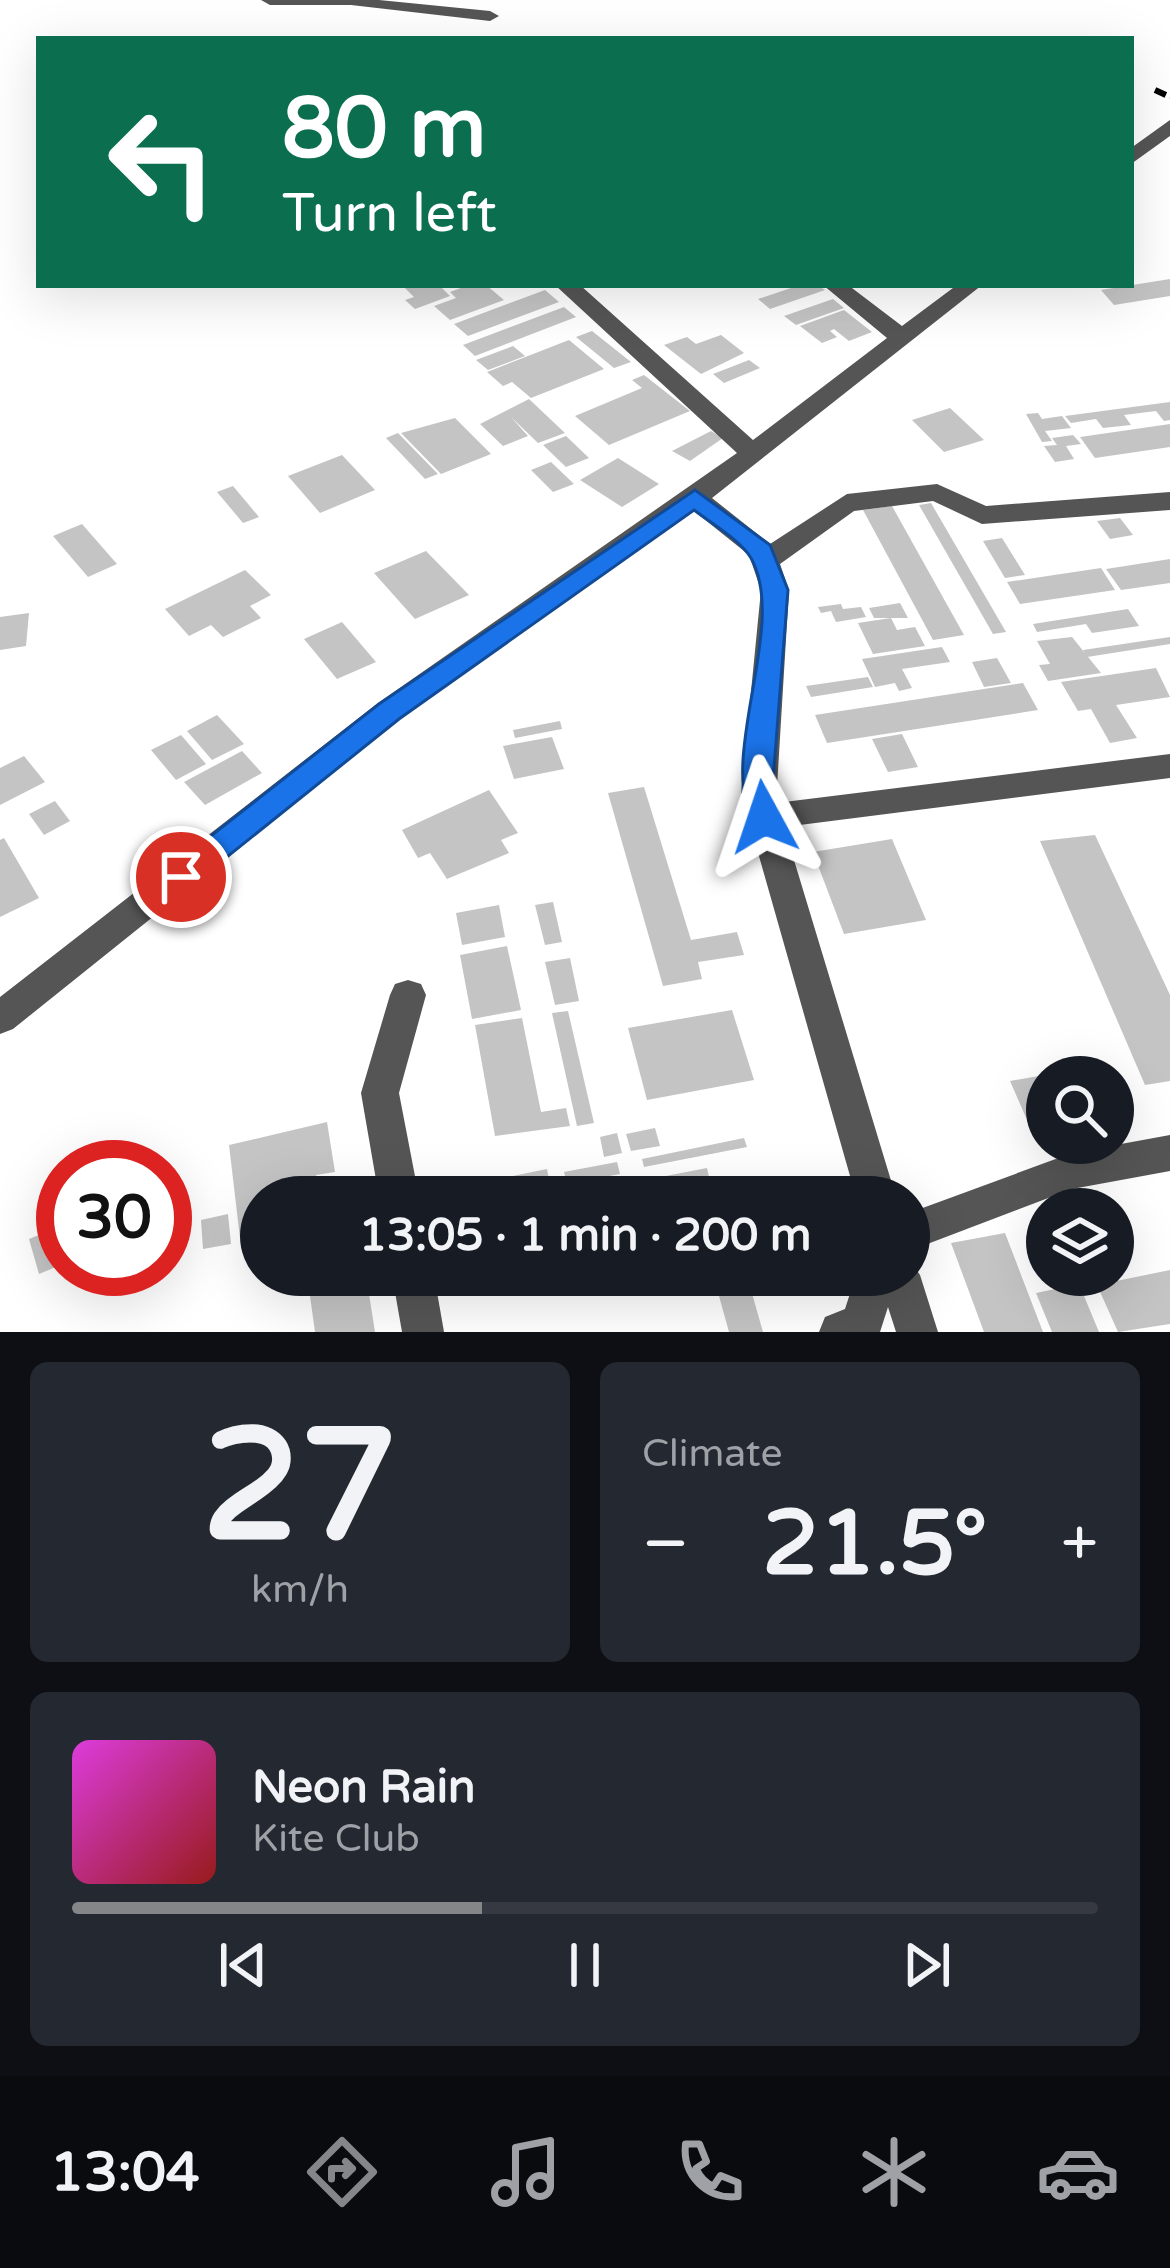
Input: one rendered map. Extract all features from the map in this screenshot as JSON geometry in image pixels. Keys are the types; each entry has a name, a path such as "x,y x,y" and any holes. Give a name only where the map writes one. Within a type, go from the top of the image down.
{"street":[{"path":"270,0 365,2 490,16"},
{"path":"1134,156 1170,126"},
{"path":"569,288 753,454"},
{"path":"838,288 904,339"},
{"path":"0,1018 389,711 695,498 967,288"},
{"path":"764,561 847,503 937,492 982,515 1170,500"},
{"path":"695,498 761,551 775,590 757,793 870,1176"},
{"path":"764,817 1170,766"},
{"path":"395,1176 380,1093 408,995"},
{"path":"930,1224 1072,1172 1170,1153"},
{"path":"417,1296 423,1332"},
{"path":"840,1332 861,1326 870,1296"},
{"path":"906,1296 917,1332"}],"building":[{"path":"1170,279 1170,296 1114,305 1101,290"},
{"path":"405,288 442,288 450,296 415,309 405,300 414,297"},
{"path":"490,288 504,300 450,320 434,306 456,298 450,292"},
{"path":"791,288 825,290 770,309 758,299"},
{"path":"545,290 559,302 468,336 454,324"},
{"path":"833,299 844,308 796,325 784,316"},
{"path":"564,307 576,317 475,356 463,345"},
{"path":"844,310 872,332 849,341 834,329 830,331 837,337 822,343 800,326"},
{"path":"592,331 631,362 614,368 576,337"},
{"path":"721,335 744,353 701,374 664,345 687,337 696,344"},
{"path":"569,340 604,369 531,398 512,382 503,386 487,372"},
{"path":"513,346 525,356 488,370 476,360"},
{"path":"749,360 760,368 724,383 713,374"},
{"path":"644,375 690,411 609,445 575,416 642,388 632,380"},
{"path":"529,399 565,433 538,443 511,417 528,436 503,446 480,424"},
{"path":"1170,402 1170,420 1164,421 1156,411 1124,415 1131,425 1103,428 1096,419 1071,423 1065,416"},
{"path":"950,408 984,440 944,452 912,420"},
{"path":"1038,413 1042,419 1062,416 1071,428 1045,431 1052,441 1042,442 1026,414"},
{"path":"455,418 491,454 441,474 401,433"},
{"path":"1170,424 1170,447 1095,458 1080,437"},
{"path":"711,431 723,438 690,461 672,451"},
{"path":"398,433 438,474 425,479 386,438"},
{"path":"1073,435 1081,444 1066,446 1074,459 1055,462 1044,446 1057,445 1052,438"},
{"path":"566,436 589,458 566,467 543,445"},
{"path":"342,455 375,490 320,513 288,476"},
{"path":"618,458 659,484 622,507 580,480"},
{"path":"551,462 574,484 553,492 531,470"},
{"path":"233,486 259,517 243,523 217,492"},
{"path":"931,503 1006,632 993,634 919,505"},
{"path":"892,506 964,635 933,640 863,510"},
{"path":"1120,518 1133,535 1110,539 1097,521"},
{"path":"82,524 117,564 88,577 53,536"},
{"path":"1002,538 1025,575 1005,578 983,541"},
{"path":"426,551 469,595 415,619 374,573"},
{"path":"1170,559 1170,583 1121,590 1106,569"},
{"path":"1101,568 1115,590 1020,604 1007,582"},
{"path":"245,570 271,595 250,606 261,618 223,637 211,625 189,636 165,609"},
{"path":"900,603 908,618 874,618 869,608"},
{"path":"841,604 843,609 861,607 866,617 836,622 831,611 821,613 818,607"},
{"path":"1128,609 1139,626 1092,633 1086,624 1037,632 1033,624"},
{"path":"29,613 26,646 0,650 0,617"},
{"path":"891,618 897,630 915,627 925,646 873,654 858,623"},
{"path":"342,622 376,662 337,679 304,639"},
{"path":"1072,637 1101,673 1048,681 1039,665 1050,664 1037,641"},
{"path":"1170,637 1170,644 1087,657 1083,650"},
{"path":"942,647 950,662 902,669 912,688 899,691 895,683 875,687 862,659"},
{"path":"997,658 1011,683 984,687 972,662"},
{"path":"1156,668 1170,697 1116,705 1137,738 1110,743 1091,709 1078,711 1061,682"},
{"path":"868,677 873,687 811,697 806,686"},
{"path":"1023,683 1038,710 827,743 815,715"},
{"path":"217,715 244,744 212,760 187,731"},
{"path":"560,721 562,729 515,738 513,730"},
{"path":"902,734 918,767 888,772 872,739"},
{"path":"181,735 206,764 176,780 151,750"},
{"path":"552,737 564,769 514,779 503,746"},
{"path":"242,751 262,773 205,805 184,782"},
{"path":"24,756 45,782 0,805 0,768"},
{"path":"644,787 691,940 737,932 744,955 698,962 702,979 663,986 608,793"},
{"path":"489,790 518,833 501,840 509,853 447,879 430,853 418,858 402,830"},
{"path":"55,801 70,821 44,835 29,814"},
{"path":"1095,835 1170,995 1170,1081 1145,1085 1040,841"},
{"path":"4,838 39,898 0,917 0,840"},
{"path":"892,839 926,920 844,934 813,852"},
{"path":"553,902 562,942 545,945 535,905"},
{"path":"499,905 505,937 462,945 456,913"},
{"path":"507,946 521,1010 472,1019 460,955"},
{"path":"570,958 579,1001 555,1005 545,962"},
{"path":"732,1010 754,1080 647,1100 628,1028"},
{"path":"568,1011 594,1123 577,1126 552,1013"},
{"path":"522,1018 541,1112 566,1108 570,1126 495,1136 475,1025"},
{"path":"1026,1078 1026,1118 1010,1081"},
{"path":"327,1122 335,1172 240,1176 240,1238 229,1145"},
{"path":"655,1128 660,1146 631,1151 626,1134"},
{"path":"617,1133 622,1153 604,1157 600,1137"},
{"path":"744,1138 747,1147 644,1167 642,1159"},
{"path":"617,1162 620,1174 565,1176 564,1172"},
{"path":"707,1168 709,1176 666,1176"},
{"path":"547,1169 548,1176 513,1176"},
{"path":"228,1214 231,1244 203,1249 201,1220"},
{"path":"1005,1233 1043,1332 984,1332 951,1243"},
{"path":"36,1236 36,1264 29,1239"},
{"path":"1170,1270 1170,1324 1118,1332 1102,1296 1134,1296 1134,1277"},
{"path":"310,1296 369,1296 375,1332 315,1332"},
{"path":"719,1296 753,1296 763,1332 729,1332"},
{"path":"1037,1296 1084,1296 1099,1332 1052,1332"}],"railway":[{"path":"1155,90 1170,97"}],"route":[{"path":"181,877 389,711 695,498 761,551 775,590 757,793 764,817"}]}
